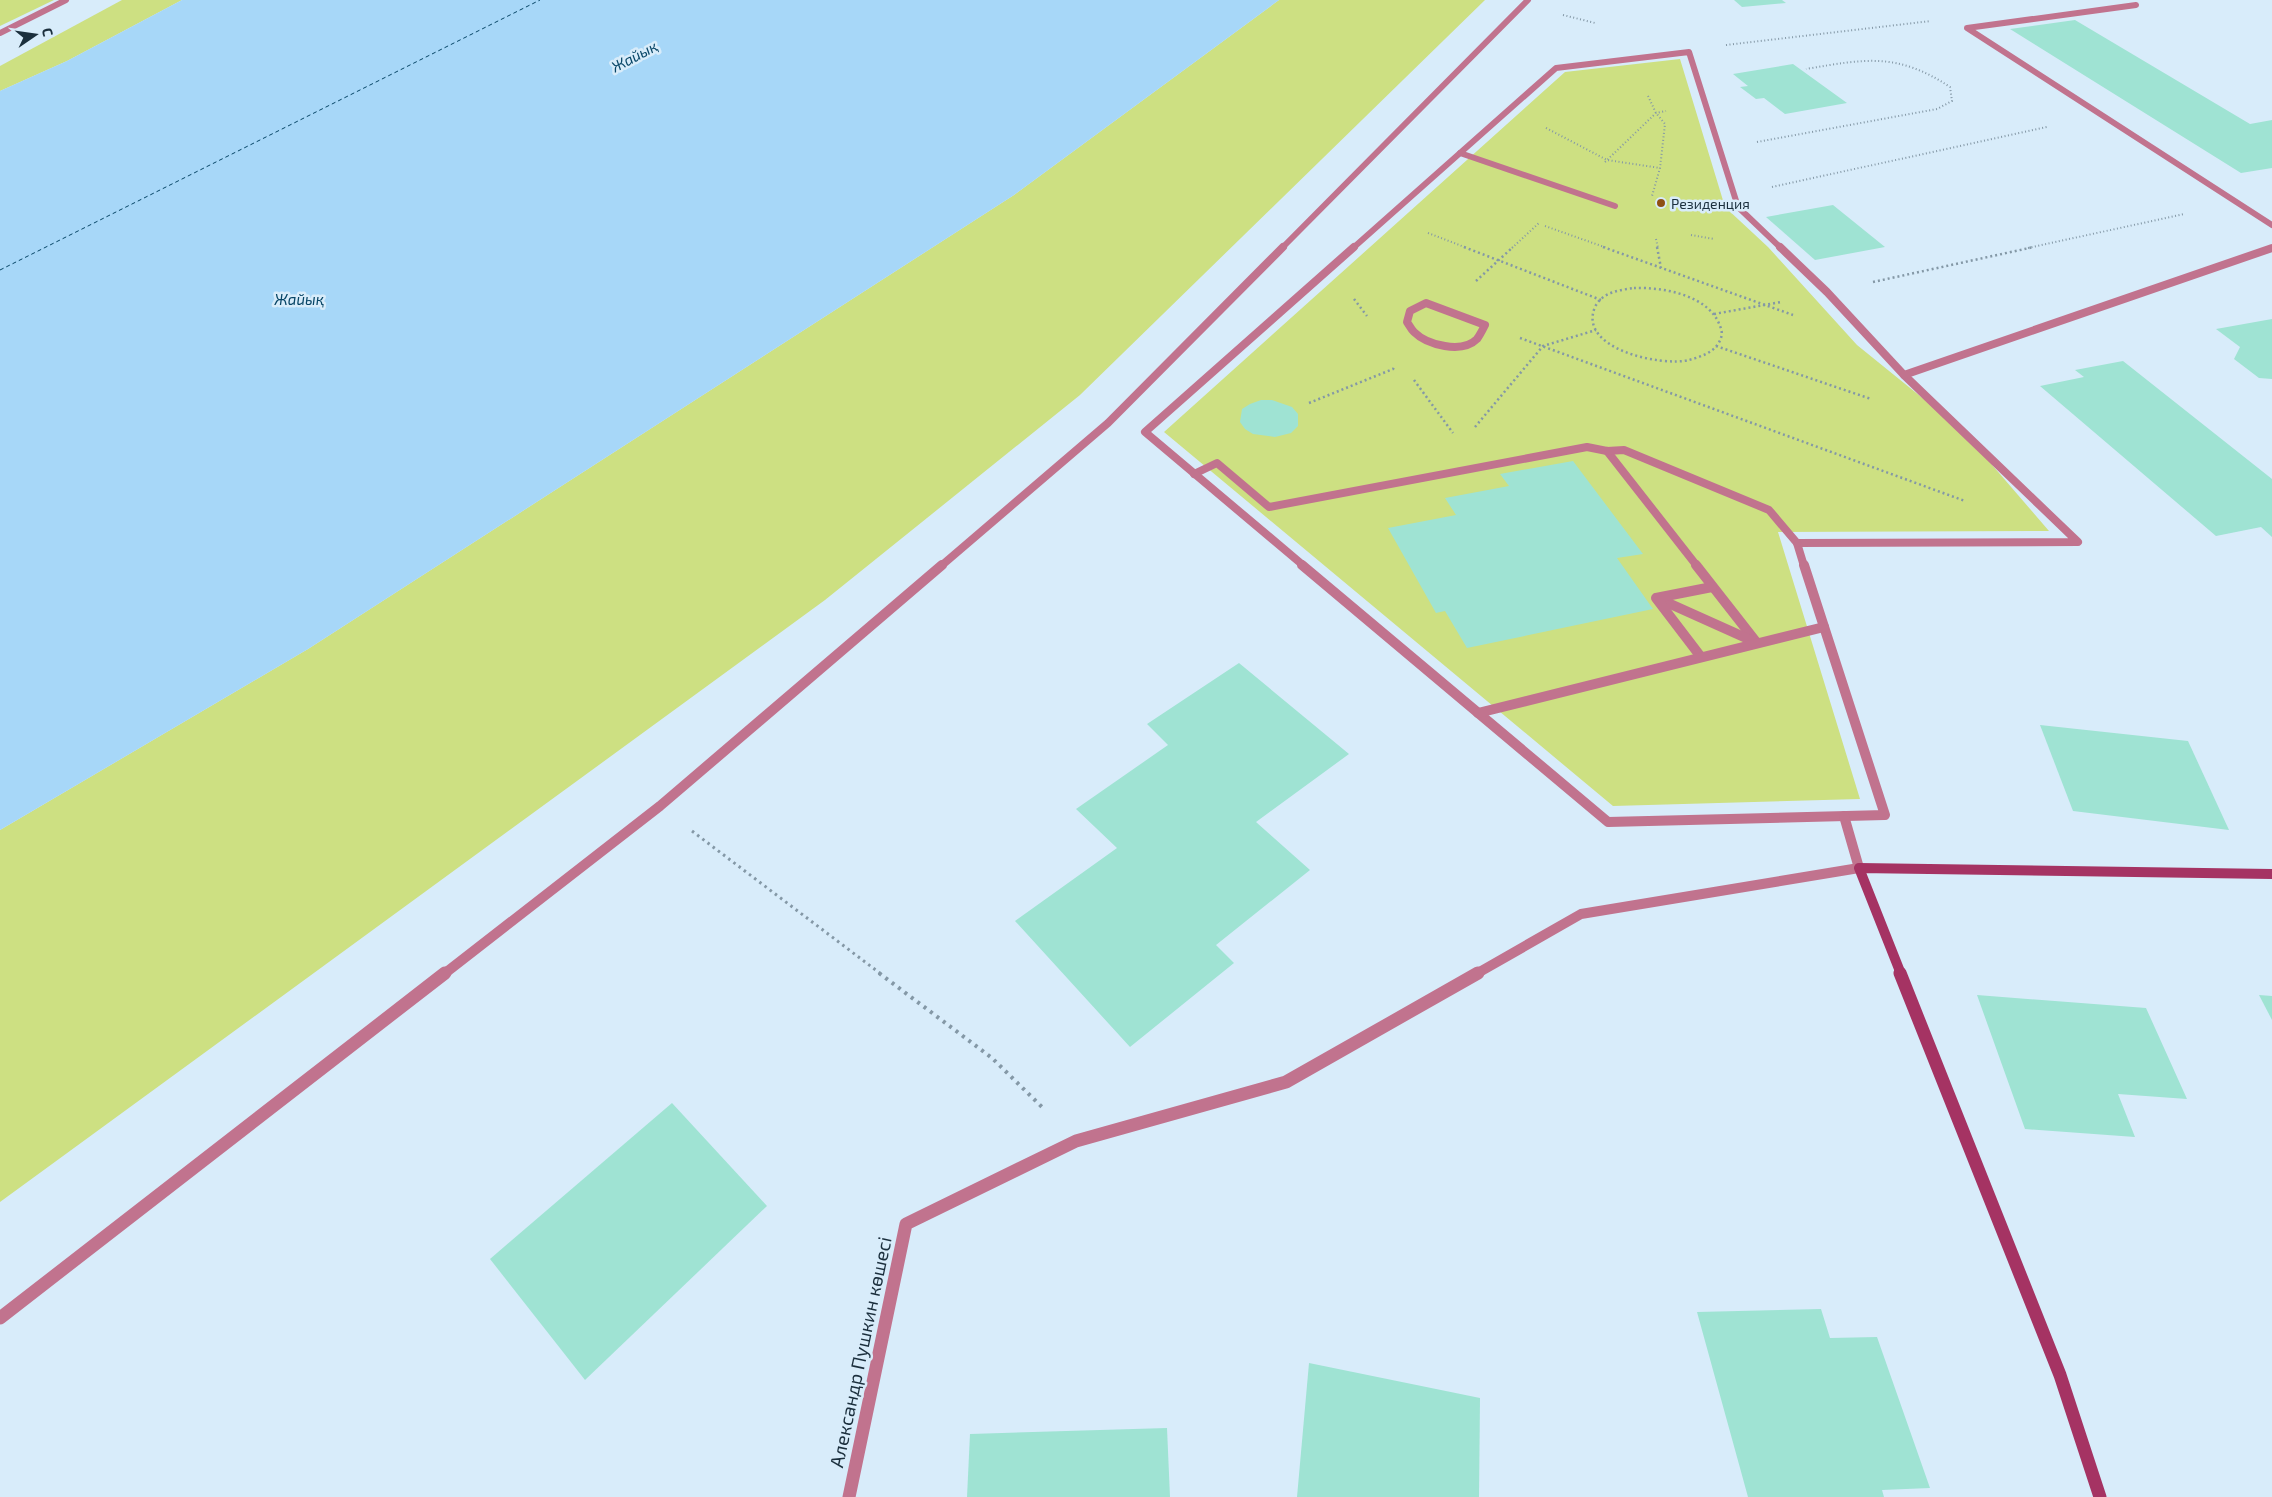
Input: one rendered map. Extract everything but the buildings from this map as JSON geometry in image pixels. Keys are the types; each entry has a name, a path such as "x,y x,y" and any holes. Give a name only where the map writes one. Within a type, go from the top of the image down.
{"street":[{"path":"0,33 66,0"},
{"path":"0,1318 660,806 1108,423 1526,3"},
{"path":"2136,5 1967,28 2272,225"},
{"path":"1194,474 1217,463 1269,507 1587,447 1606,451 1624,450 1769,510 1797,543 1885,815 1608,822 1194,474 1145,432 1556,68 1689,52 1738,207 1828,292 1904,375 2078,542 1797,543"},
{"path":"1460,153 1616,206"},
{"path":"1904,375 2272,248"},
{"path":"1426,303 1485,325 1483,332 1475,340 1457,346 1442,345 1421,338 1409,327 1407,318 1409,312 1426,303"},
{"path":"1606,451 1757,643"},
{"path":"1656,598 1712,587"},
{"path":"1656,598 1757,643"},
{"path":"1656,598 1701,658"},
{"path":"1478,713 1824,627"},
{"path":"1844,816 1860,868 2060,1375 2100,1497"},
{"path":"1076,1141 1286,1082 1581,914 1860,868 2272,874"},
{"name":"Александр Пушкин көшесі","path":"849,1497 906,1224 1076,1141"}],"path":[{"path":"1526,3 1600,24"},
{"path":"1726,45 1934,21"},
{"path":"1756,142 1937,109 1952,101 1950,88 1937,78 1920,68 1894,60 1865,60 1806,69"},
{"path":"1510,109 1607,160 1660,168"},
{"path":"1652,196 1660,168 1665,124 1656,113"},
{"path":"1734,195 2052,126"},
{"path":"1714,314 1765,306 2239,204"},
{"path":"1388,217 1601,300"},
{"path":"1538,223 1794,316"},
{"path":"1656,239 1660,268"},
{"path":"1627,288 1651,288 1681,294 1698,302 1714,314 1722,329 1722,340 1710,354 1684,361 1657,361 1630,354 1611,344 1596,330 1592,316 1594,305 1601,300 1606,295 1627,288"},
{"path":"1485,325 1966,501"},
{"path":"1474,428 1543,346 1596,330"},
{"path":"1309,404 1393,369 1421,338"},
{"path":"1716,346 1877,401"},
{"path":"660,806 992,1058 1076,1141"}],"green space":[{"path":"0,0 54,0 0,26"},
{"path":"122,0 182,0 67,61 0,91 0,66"},
{"path":"1279,0 1485,0 1080,395 825,600 0,1202 0,830 308,649 1014,195"},
{"path":"1680,59 1725,207 1768,247 1857,345 1962,430 2049,531 1778,532 1860,799 1613,806 1164,432 1565,72"}],"water":[{"name":"Жайық","path":"182,0 1279,0 1014,195 308,649 0,830 0,91 67,61"}],"ferry route":[{"path":"0,270 540,0"}],"place":[{"name":"Резиденция","path":"1661,203"}]}
